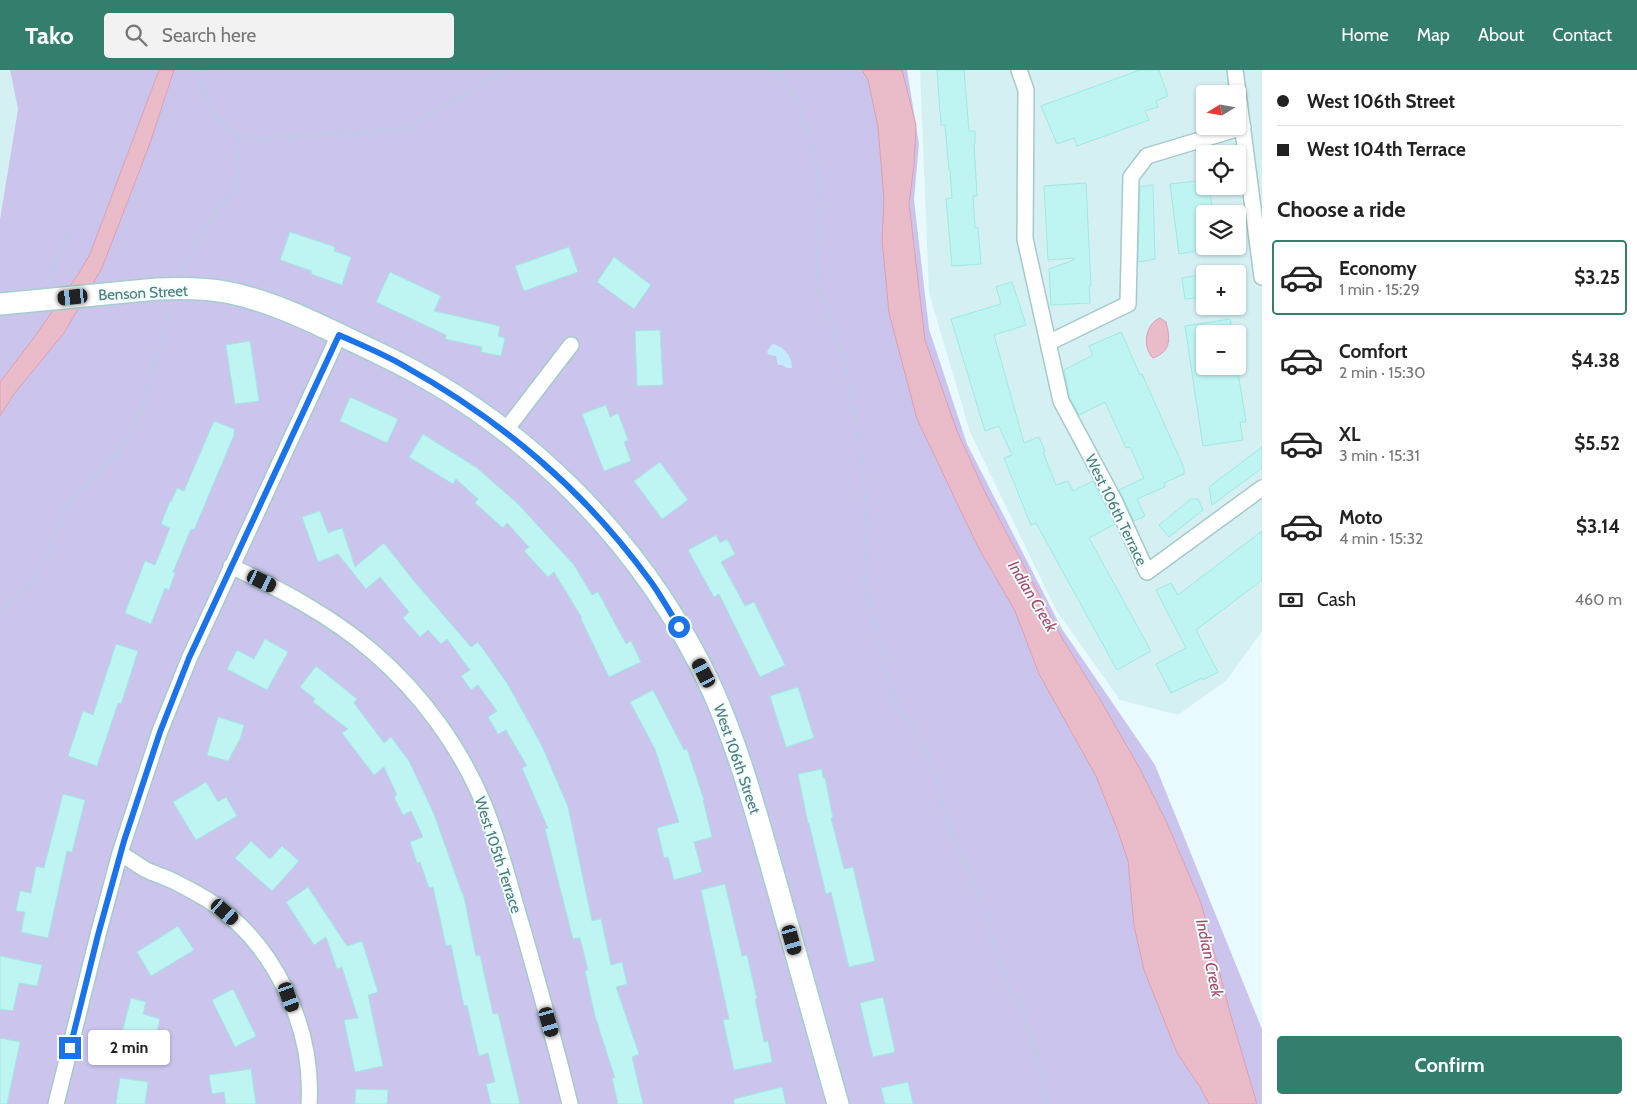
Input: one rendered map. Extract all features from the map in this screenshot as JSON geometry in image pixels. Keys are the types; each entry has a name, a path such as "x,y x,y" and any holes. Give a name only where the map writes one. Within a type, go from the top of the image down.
{"street":[{"name":"West 106th Terrace","path":"1019,70 1026,90 1025,240 1061,401 1114,500 1148,572 1262,488"},
{"path":"1235,70 1237,85"},
{"path":"1048,343 1128,304 1131,176 1147,156 1216,135"},
{"path":"1243,135 1262,277"},
{"name":"Benson Street","path":"0,304 157,289 176,276 224,292 256,300 339,335"},
{"path":"56,1104 120,853 160,732 189,658 339,335"},
{"name":"West 106th Street","path":"339,335 411,369 452,394 529,450 584,500 652,583 712,688 730,734 756,813 838,1104"},
{"path":"505,431 571,345"},
{"name":"West 105th Terrace","path":"231,566 293,596 340,626 374,652 405,683 441,727 465,765 497,840 555,1040 570,1104"},
{"path":"120,853 144,868 208,900 239,924 256,944 271,964 289,997 300,1030 307,1056 309,1104"}],"path":[{"path":"203,70 201,77 203,94 214,114 225,127 248,138 271,139 298,135 348,134 408,128 497,75 514,70"},
{"path":"774,70 795,97 809,135 819,177 818,290 835,329 849,384 862,454 866,521 865,583 894,701 917,732 936,771 944,812 981,902 1008,986 1024,1014 1042,1072 1046,1104"},
{"path":"0,611 31,585 51,549 63,513 79,492 121,450 139,419 173,303 176,276 219,208 238,187 237,134"},
{"path":"65,282 55,282 53,268 70,233"}],"shaded area":[{"path":"0,70 10,70 18,109 0,219"},
{"path":"10,70 907,70 919,144 914,200 929,329 967,444 1062,629 1155,765 1262,1029 1262,1104 0,1104 0,219 18,109"},
{"path":"920,70 1262,70 1262,631 1227,680 1178,715 1120,700 1056,610 970,432 929,293"}],"sand":[{"path":"774,344 787,353 792,368 778,365 776,356 769,355 767,352 771,345"}],"water":[{"path":"159,70 174,70 149,146 102,268 64,333 14,394 0,416 0,382 33,339 90,254"},
{"name":"Indian Creek","path":"862,70 902,70 916,125 914,166 909,203 925,340 957,431 985,492 1062,638 1140,769 1167,823 1201,903 1257,1104 1209,1104 1177,1053 1144,970 1134,926 1128,861 1096,776 1039,674 1015,611 977,545 917,419 889,313 882,240 884,199 878,127 868,80"},
{"path":"1160,318 1166,322 1169,339 1164,352 1153,358 1147,348 1148,330"}],"building":[{"path":"937,70 964,70 969,131 975,131 977,196 973,196 975,228 978,227 981,264 952,266 946,199 952,198 950,170 945,125 941,125"},
{"path":"1140,70 1159,70 1168,96 1156,101 1158,107 1145,111 1149,120 1077,146 1074,138 1057,144 1041,106"},
{"path":"1196,181 1196,195 1210,195 1212,205 1196,205 1196,251 1179,254 1170,184"},
{"path":"1086,183 1091,286 1089,286 1090,303 1051,305 1049,269 1074,260 1074,258 1048,260 1044,186"},
{"path":"1153,185 1155,259 1138,262 1140,187"},
{"path":"290,232 335,247 334,251 351,257 342,285 311,274 312,271 280,260"},
{"path":"569,247 578,272 524,291 515,266"},
{"path":"614,257 651,285 634,309 597,282"},
{"path":"390,272 441,296 434,311 500,326 498,336 505,338 501,356 481,352 482,347 445,339 446,335 376,302"},
{"path":"1196,276 1196,298 1185,299 1182,278"},
{"path":"1012,282 1026,325 994,335 1024,443 1039,437 1056,485 1068,481 1073,491 1093,481 1115,524 1089,538 1151,651 1117,670 1036,523 1031,525 1004,458 1012,455 999,426 985,431 951,319 1001,304 996,287"},
{"path":"1230,319 1231,325 1196,325 1196,375 1238,375 1246,422 1240,422 1243,440 1203,446 1185,326"},
{"path":"660,330 663,385 637,386 635,331"},
{"path":"1121,332 1184,468 1184,474 1164,483 1165,487 1137,499 1145,516 1134,521 1119,490 1144,478 1130,447 1126,448 1105,402 1079,415 1070,398 1064,370 1093,355 1089,346"},
{"path":"250,341 259,401 235,404 226,345"},
{"path":"350,397 398,419 387,443 340,421"},
{"path":"606,405 610,417 618,413 628,440 624,442 631,461 604,471 582,414"},
{"path":"214,421 234,429 234,435 194,530 191,529 173,572 175,573 169,590 165,588 151,624 125,613 145,561 155,565 170,528 161,524 170,501 177,488 184,491"},
{"path":"423,434 477,468 518,504 574,565 592,595 598,592 626,644 631,641 641,662 609,677 582,618 554,572 548,577 524,551 529,547 507,523 503,528 475,503 478,499 456,479 453,484 409,457"},
{"path":"1262,447 1262,468 1212,505 1209,487"},
{"path":"660,462 688,500 662,519 634,481"},
{"path":"1191,499 1198,499 1203,510 1169,537 1159,525"},
{"path":"320,511 328,533 342,528 355,567 384,543 471,647 478,642 507,683 542,746 568,807 592,921 601,919 611,965 622,962 627,984 616,987 639,1054 632,1057 643,1104 618,1104 612,1078 615,1078 595,1016 585,971 588,970 580,938 573,939 545,829 548,828 522,768 527,766 506,730 498,734 488,717 497,711 478,685 471,690 461,676 470,670 447,639 441,644 428,630 420,637 403,618 409,612 380,577 366,589 338,554 318,562 302,517"},
{"path":"1262,531 1262,580 1196,630 1218,672 1171,693 1156,664 1186,648 1156,590 1171,583 1178,595"},
{"path":"716,535 720,543 727,539 735,554 721,562 745,606 754,602 785,665 760,677 719,594 714,597 688,550"},
{"path":"265,639 288,652 267,690 227,669 237,650 254,659"},
{"path":"116,644 138,651 121,704 118,703 97,766 68,756 83,711 93,715"},
{"path":"316,666 357,699 354,703 384,743 391,737 409,761 434,814 463,892 476,956 480,955 493,1014 498,1013 520,1104 491,1104 486,1084 495,1082 488,1053 479,1056 467,1005 464,1006 451,945 446,946 433,887 429,888 420,862 417,863 410,842 423,837 411,811 403,815 394,797 397,795 384,767 374,775 342,733 348,729 313,702 315,699 300,687"},
{"path":"798,687 814,738 786,747 770,696"},
{"path":"653,690 684,750 687,749 704,800 712,837 694,842 702,872 674,880 668,857 664,858 657,828 679,822 655,749 630,702"},
{"path":"218,717 244,725 240,739 228,761 207,755"},
{"path":"822,769 833,818 831,818 844,869 853,867 875,961 849,967 831,892 826,894 798,774"},
{"path":"206,782 218,802 226,797 237,816 196,840 173,802"},
{"path":"63,794 85,800 72,852 67,851 48,938 21,932 25,912 16,911 20,891 31,893 36,866 44,868"},
{"path":"251,841 270,859 282,846 299,861 272,891 235,858"},
{"path":"725,884 742,956 747,955 764,1042 768,1041 772,1062 734,1070 723,1020 729,1019 701,890"},
{"path":"308,887 347,946 362,941 378,992 368,995 383,1066 355,1072 344,1020 358,1018 342,967 337,969 326,937 314,945 286,902"},
{"path":"178,926 194,950 151,976 137,952"},
{"path":"0,956 42,965 37,986 19,983 13,1011 0,1009"},
{"path":"233,989 256,1036 235,1047 212,1000"},
{"path":"883,997 895,1052 873,1057 860,1003"},
{"path":"131,998 146,1002 143,1014 160,1019 152,1050 120,1041"},
{"path":"0,1038 20,1042 7,1104 0,1104"},
{"path":"251,1069 256,1104 226,1104 224,1092 212,1094 209,1075"},
{"path":"120,1078 148,1082 145,1104 116,1104"},
{"path":"908,1082 913,1104 885,1104 881,1088"},
{"path":"782,1087 786,1104 734,1104 734,1099"},
{"path":"356,1089 388,1090 387,1104 355,1104"}],"route":[{"path":"70,1048 127,829 160,732 189,658 339,335 403,365 452,394 482,413 529,450 584,500 621,543 652,583 679,627"}]}
